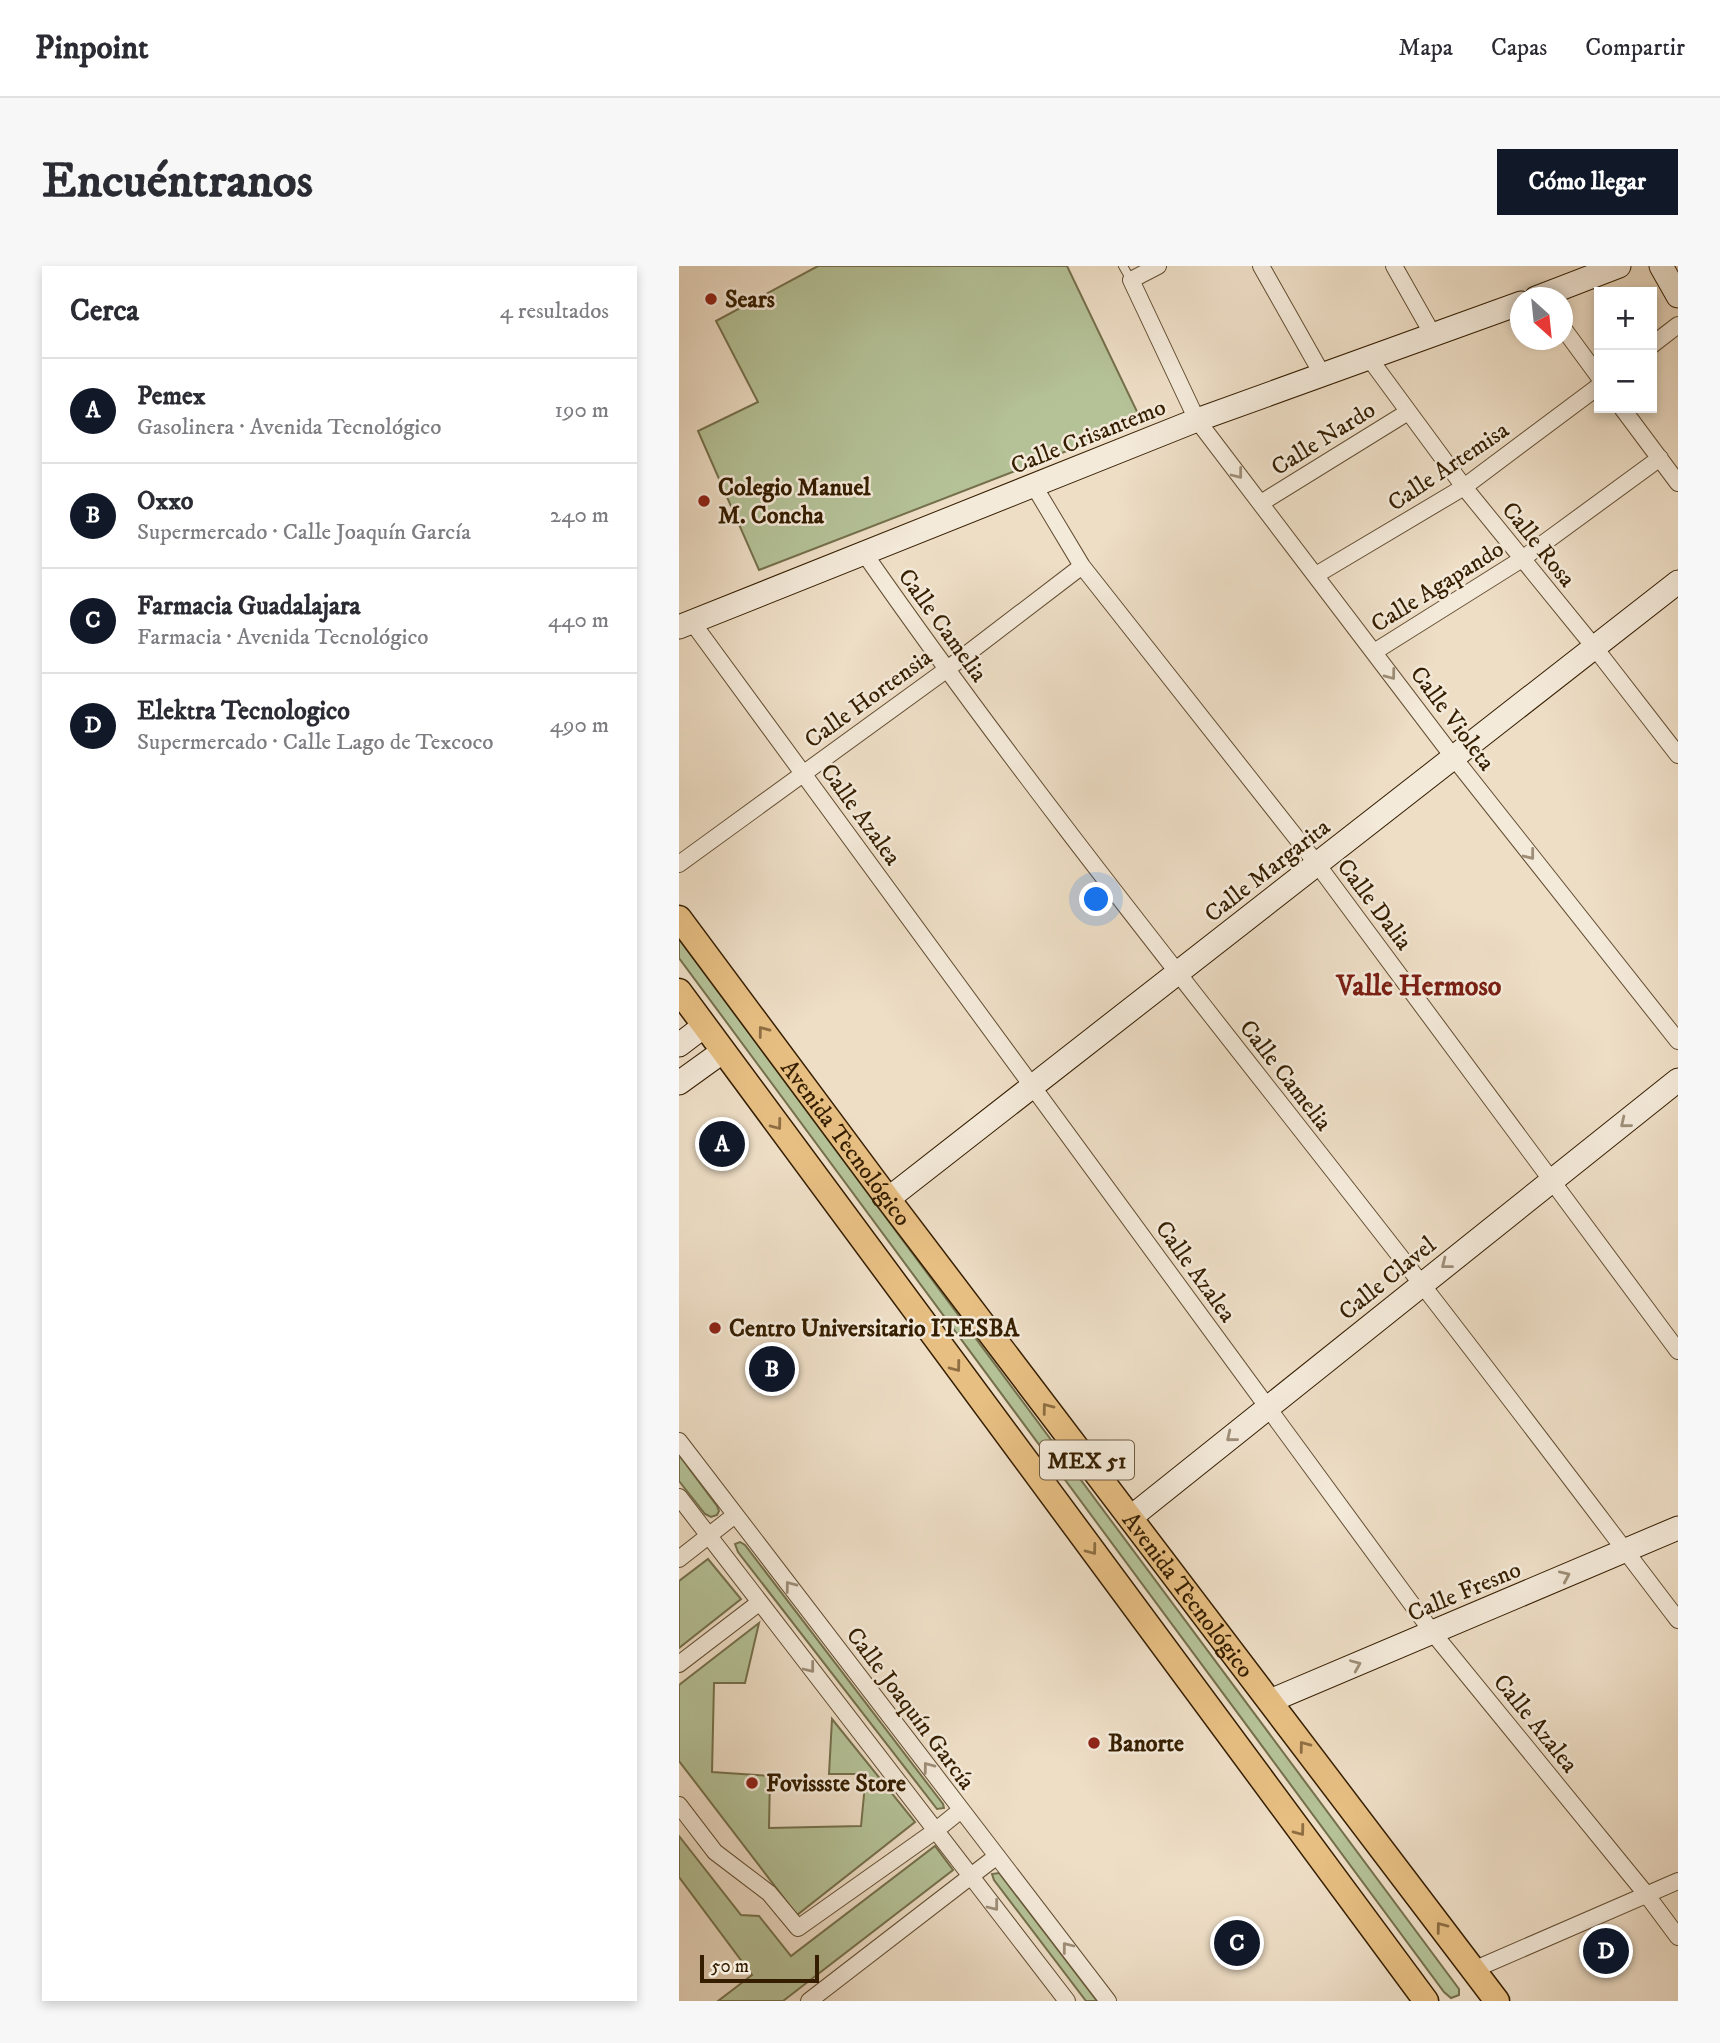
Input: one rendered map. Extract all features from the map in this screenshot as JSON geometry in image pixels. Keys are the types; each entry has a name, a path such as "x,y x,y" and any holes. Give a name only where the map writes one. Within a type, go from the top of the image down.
{"main road":[{"name":"Calle Crisantemo","path":"1565,287 1619,266"},
{"path":"1661,266 1678,296"},
{"name":"Calle Crisantemo","path":"686,624 1196,420 1510,308"},
{"name":"Calle Margarita","path":"888,1199 1678,582"},
{"name":"Avenida Tecnológico","path":"679,918 888,1199 1473,1970 1489,1998"},
{"name":"Avenida Tecnológico","path":"679,991 1426,2001"},
{"path":"679,1045 704,1027"},
{"path":"679,1083 722,1052"},
{"name":"Calle Clavel","path":"1130,1518 1678,1080"},
{"name":"Calle Fresno","path":"1270,1701 1678,1528"}],"street":[{"path":"1127,273 1158,266"},
{"path":"1261,266 1322,374"},
{"path":"1394,266 1433,335"},
{"name":"Calle Violeta","path":"1127,273 1196,420 1454,758 1678,1041"},
{"path":"1657,341 1678,325"},
{"path":"1573,342 1594,370"},
{"name":"Calle Rosa","path":"1369,358 1464,487 1678,755"},
{"name":"Calle Artemisa","path":"1316,575 1464,487 1594,390"},
{"name":"Calle Nardo","path":"1261,503 1408,412"},
{"path":"1626,413 1678,483"},
{"name":"Calle Agapando","path":"1374,652 1522,559 1660,458"},
{"name":"Calle Dalia","path":"1034,486 1082,566 1317,864 1678,1350"},
{"name":"Calle Camelia","path":"865,553 946,670 1177,972 1422,1284 1678,1620"},
{"name":"Calle Hortensia","path":"679,864 946,670 1082,566"},
{"name":"Calle Azalea","path":"686,624 803,773 1433,1633 1678,1937"},
{"path":"1665,738 1678,727"},
{"name":"Calle Joaquín García","path":"679,1441 1108,2001"},
{"path":"679,1497 1067,2001"},
{"path":"679,1559 735,1515"},
{"path":"679,1664 760,1602"},
{"path":"679,1805 715,1852 769,1893 798,1928 961,1810"},
{"path":"809,2001 997,1856"},
{"path":"1473,1970 1678,1881"}],"green space":[{"path":"818,266 1067,266 1142,422 759,570 698,431 758,402 716,321"},
{"path":"679,939 1459,1989 1459,1995 1451,1998 1444,1992 679,958"},
{"path":"679,1455 717,1506 717,1515 711,1517 705,1514 679,1481"},
{"path":"740,1542 745,1545 944,1808 937,1809 738,1552 735,1544"},
{"path":"708,1559 741,1599 679,1648 679,1581"},
{"path":"759,1623 745,1683 714,1683 712,1772 770,1776 769,1828 861,1826 866,1774 829,1774 832,1719 915,1822 797,1915 679,1761 679,1685"},
{"path":"679,1836 741,1915 759,1916 791,1956 935,1846 953,1870 783,2001 718,2001 752,1975 679,1877"},
{"path":"999,1873 1097,2001 1086,2001 994,1880 992,1874"}],"place":[{"name":"Sears","path":"711,299"},
{"name":"Colegio Manuel M. Concha","path":"704,501"},
{"name":"Pemex","path":"722,1144"},
{"name":"Centro Universitario ITESBA","path":"715,1328"},
{"name":"Oxxo","path":"772,1369"},
{"name":"Banorte","path":"1094,1743"},
{"name":"Fovissste Store","path":"752,1783"},
{"name":"Farmacia Guadalajara","path":"1237,1943"},
{"name":"Elektra Tecnologico","path":"1606,1951"}],"district":[{"name":"Valle Hermoso","path":"1419,985"}]}
